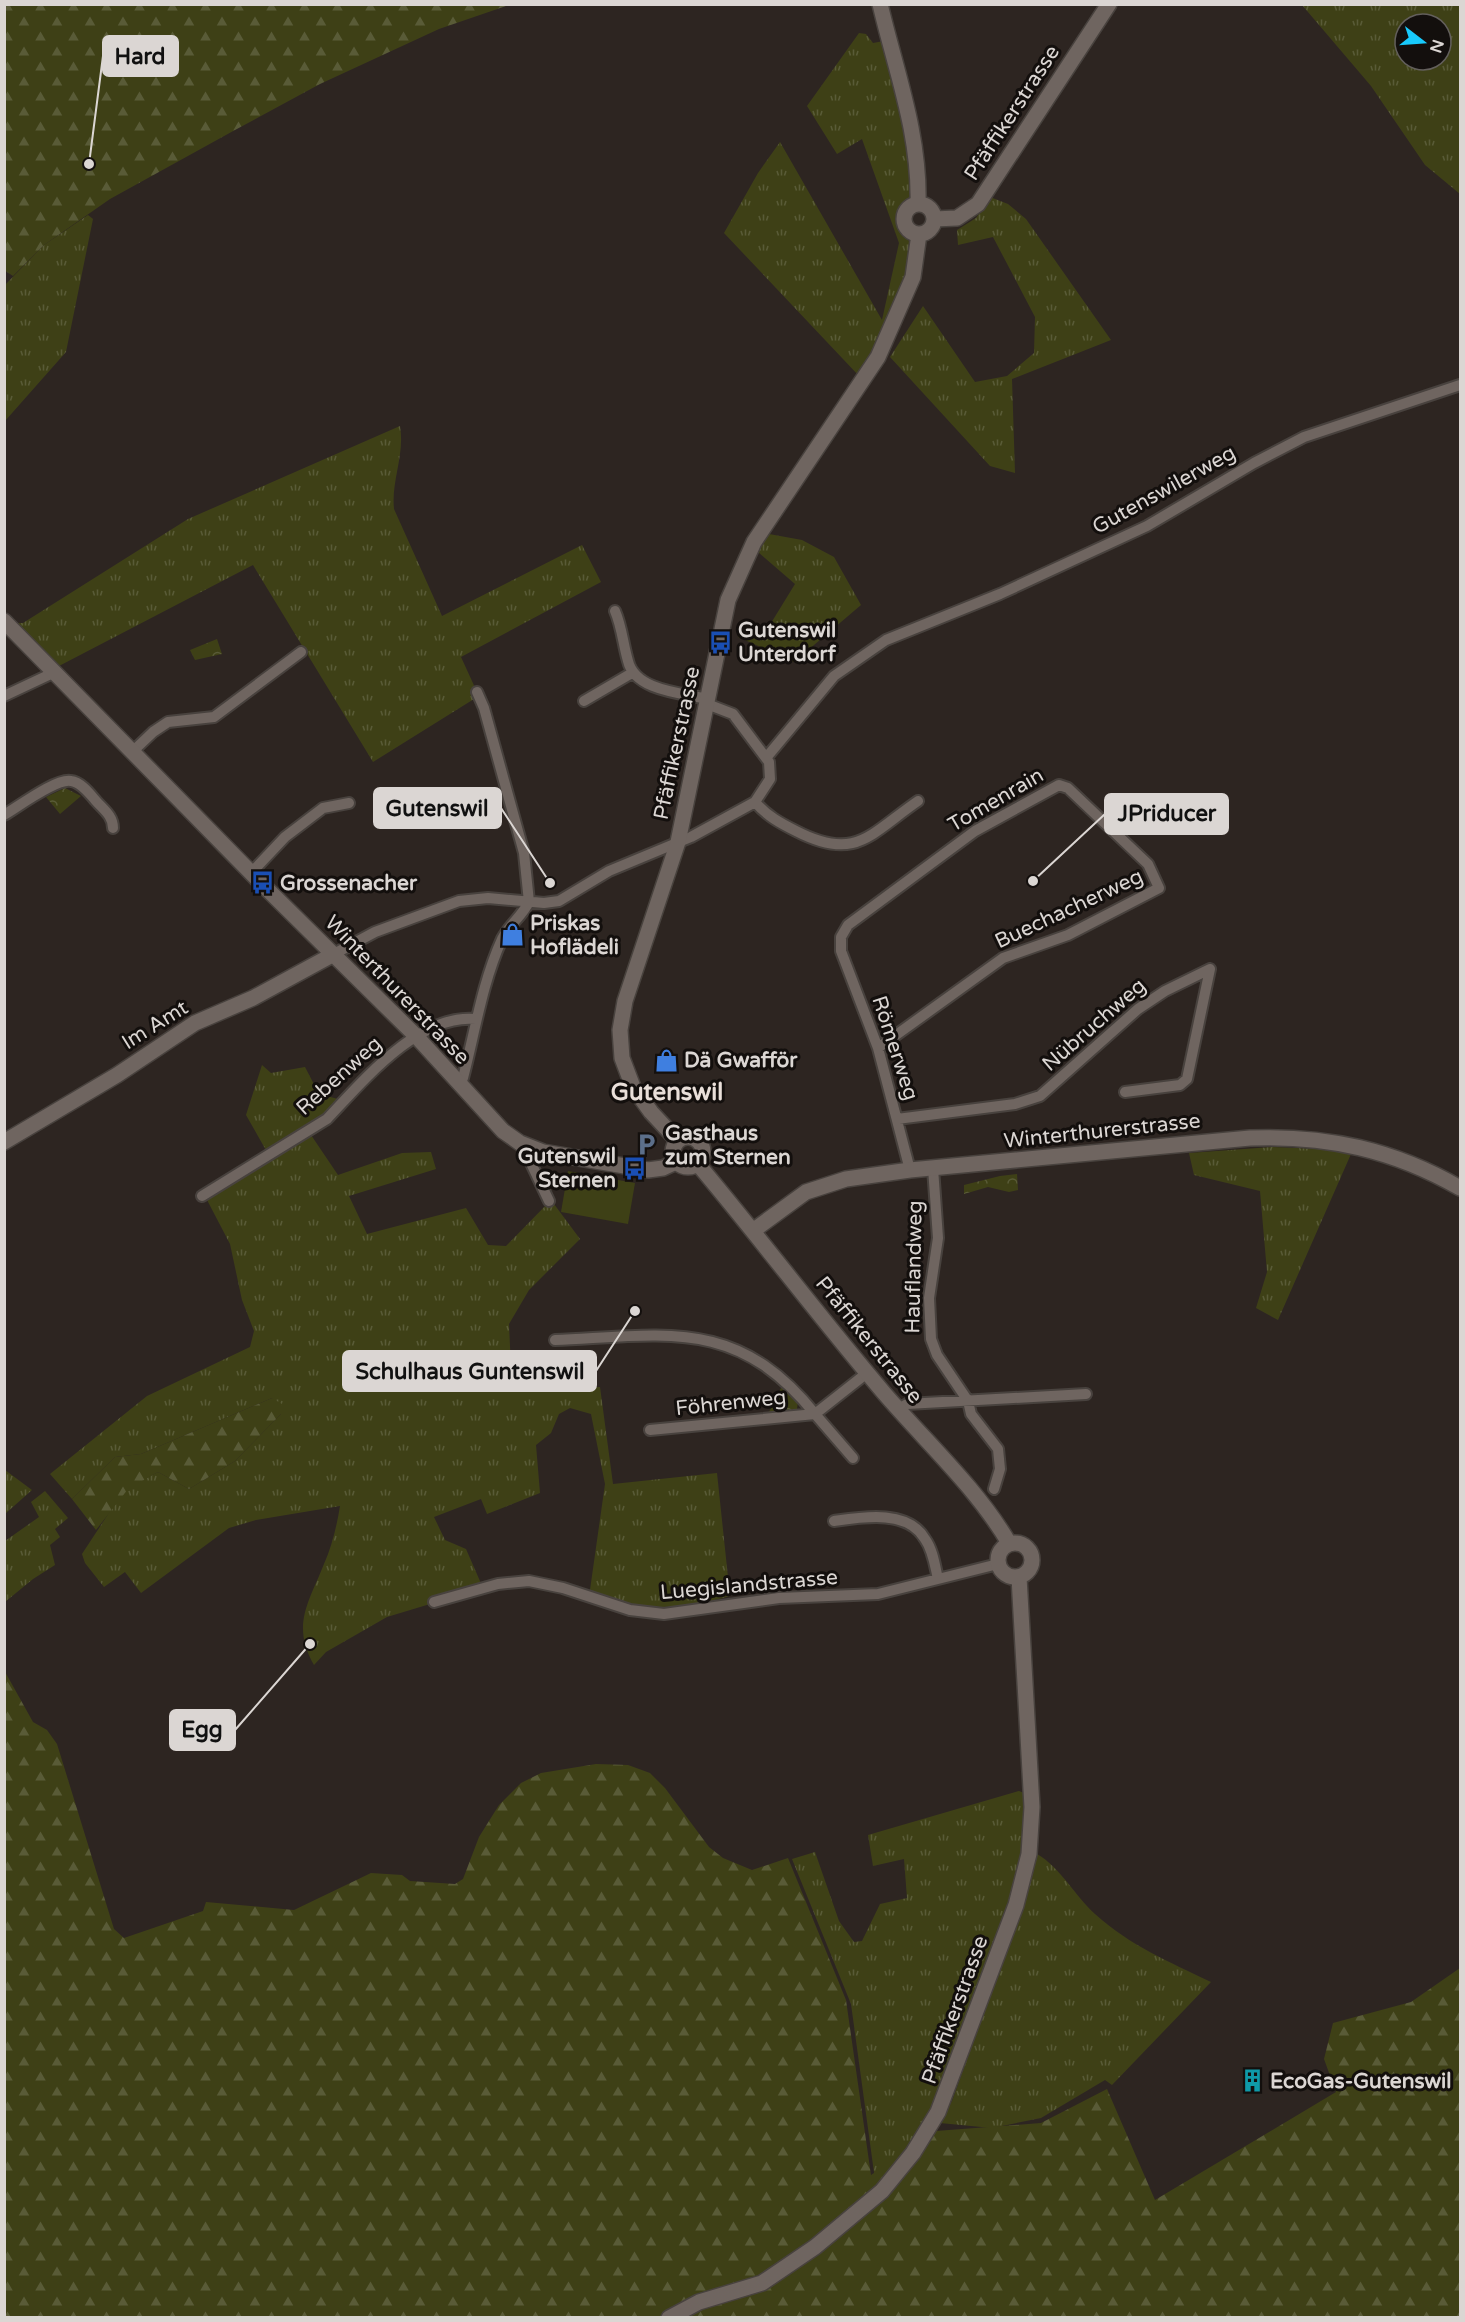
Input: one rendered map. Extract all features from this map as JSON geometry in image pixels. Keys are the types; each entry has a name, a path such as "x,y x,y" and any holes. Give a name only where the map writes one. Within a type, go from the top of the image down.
{"main road":[{"path":"880,4 914,136 919,174 918,204"},
{"name":"Pfäffikerstrasse","path":"934,219 957,218 978,204 1109,4"},
{"path":"918,204 931,210 934,219 931,228 920,234 912,232 904,222 907,210 918,204"},
{"name":"Pfäffikerstrasse","path":"678,1141 651,1112 633,1087 622,1058 620,1030 625,1001 678,842 728,600 741,565 754,542 878,357 913,277 920,234"},
{"name":"Winterthurerstrasse","path":"4,621 334,954 462,1077 503,1131 532,1149 559,1156 648,1170 663,1168 676,1161"},
{"name":"Im Amt","path":"4,1142 117,1075 195,1023 253,998 334,954"},
{"name":"Winterthurerstrasse","path":"754,1230 794,1199 823,1185 862,1176 1200,1141 1304,1137 1339,1141 1379,1151 1461,1188"},
{"path":"689,1138 699,1143 702,1153 697,1163 686,1167 676,1161 673,1153 678,1141 689,1138"},
{"name":"Pfäffikerstrasse","path":"669,2318 699,2302 762,2283 816,2247 882,2191 914,2153 938,2112 1016,1905 1029,1854 1032,1807 1019,1577 1030,1569 1032,1554 1022,1544 1009,1544 974,1494 867,1373 754,1230 697,1163"},
{"path":"1009,1544 998,1556 998,1564 1006,1574 1019,1577"}],"street":[{"name":"Gutenswilerweg","path":"766,758 820,689 859,657 906,630 1000,594 1147,526 1254,463 1304,437 1461,385"},
{"path":"334,954 342,952 357,939 444,904 488,898 529,902 559,900 609,871 678,842 755,802 770,779 770,768 766,758 733,714 708,702 650,685 632,673 615,611"},
{"path":"133,751 153,732 168,722 214,717 301,652"},
{"path":"4,696 55,672"},
{"path":"584,700 632,673"},
{"path":"462,1077 476,1019 502,939 522,916 529,902 524,853 484,708 477,692"},
{"path":"4,815 56,783 67,780 77,782 93,797 113,819 113,828"},
{"name":"Tomenrain","path":"841,940 848,925 975,831 1059,785 1068,788 1148,864 1159,888"},
{"path":"755,802 772,818 818,843 839,846 862,840 918,801"},
{"path":"252,872 285,837 323,808 349,803"},
{"name":"Buechacherweg","path":"878,1048 1003,958 1068,935 1159,888"},
{"name":"Römerweg","path":"841,940 841,951 878,1048 910,1170"},
{"name":"Nübruchweg","path":"897,1119 1015,1104 1040,1096 1138,1009 1165,991 1210,969 1187,1079 1180,1085 1125,1092"},
{"name":"Rebenweg","path":"202,1197 327,1119 359,1083 409,1039 454,1019 476,1019"},
{"path":"532,1149 530,1161 549,1201"},
{"name":"Hauflandweg","path":"933,1168 938,1223 929,1298 931,1339 937,1355 968,1401 971,1414 998,1449 1000,1469 994,1489"},
{"path":"555,1340 673,1334 712,1341 751,1356 791,1386 853,1458"},
{"path":"815,1414 867,1373"},
{"path":"898,1409 907,1404 1086,1394"},
{"name":"Föhrenweg","path":"650,1430 815,1414"},
{"path":"834,1521 871,1518 908,1522 926,1540 938,1579"},
{"name":"Luegislandstrasse","path":"434,1602 498,1584 529,1581 563,1588 630,1610 664,1614 767,1599 878,1594 998,1564"}],"green space":[{"path":"4,5 509,5 439,29 320,84 235,130 110,199 44,245 13,276 4,270"},
{"path":"1302,5 1460,5 1460,194 1425,165 1371,86"},
{"path":"859,33 866,34 873,43 884,41 911,150 911,197 902,212 900,221 912,246 905,281 899,297 885,330 860,377 724,233 758,173 780,142 882,320 899,243 862,139 837,154 807,106"},
{"path":"990,197 1008,204 1026,219 1111,340 1012,379 1015,473 990,466 890,357 923,306 975,382 1007,376 1034,353 1035,317 993,237 958,245 957,230 976,218"},
{"path":"88,215 93,219 66,352 5,421 5,285 44,245"},
{"path":"400,426 401,447 394,488 394,509 442,616 582,545 601,582 461,657 477,692 474,699 373,762 253,565 59,666 16,623 23,623 188,519"},
{"path":"769,534 802,540 834,557 861,605 794,662 738,637 741,624 768,628 795,584 758,552"},
{"path":"217,639 222,654 195,660 190,650"},
{"path":"65,788 81,796 60,814 46,797"},
{"path":"262,1065 271,1073 305,1067 319,1094 338,1099 311,1135 338,1175 402,1153 431,1152 436,1169 349,1196 367,1234 466,1208 488,1245 506,1246 551,1200 580,1239 529,1290 509,1324 512,1391 600,1387 613,1484 717,1473 730,1596 675,1607 644,1606 589,1597 605,1484 591,1414 570,1408 559,1414 551,1433 536,1445 540,1493 487,1514 481,1499 434,1517 445,1540 466,1549 483,1588 387,1617 326,1652 314,1665 307,1651 303,1625 308,1602 336,1528 340,1506 256,1520 229,1528 141,1593 125,1572 104,1587 85,1563 82,1554 120,1496 128,1488 158,1472 189,1489 235,1461 281,1414 272,1398 141,1454 115,1457 72,1499 50,1474 147,1396 250,1347 254,1331 242,1300 230,1244 206,1198 267,1152 246,1115"},
{"path":"1272,1147 1319,1149 1351,1154 1278,1320 1256,1308 1267,1272 1260,1191 1194,1175 1189,1153"},
{"path":"568,1171 635,1183 628,1224 561,1212"},
{"path":"1017,1174 1018,1190 1009,1192 988,1187 964,1194 964,1185"},
{"path":"783,1384 798,1401 797,1409 768,1414"},
{"path":"272,1398 282,1404 281,1414 235,1461 189,1489 158,1472 128,1489 96,1530 72,1499 115,1457 141,1454"},
{"path":"5,1470 32,1490 4,1514"},
{"path":"45,1491 68,1518 55,1529 60,1537 50,1545 55,1565 33,1579 5,1602 5,1541 39,1517 31,1502"},
{"path":"4,1670 33,1722 47,1730 57,1744 114,1929 124,1938 203,1911 206,1902 294,1910 371,1873 402,1875 410,1881 455,1884 463,1879 479,1837 499,1805 521,1783 541,1773 596,1764 628,1765 650,1773 665,1788 709,1847 723,1858 752,1870 788,1858 846,2000 871,2175 936,2131 1041,2123 1107,2089 1155,2200 1336,2092 1324,2059 1333,2023 1411,2002 1460,1968 1460,2317 5,2317"},
{"path":"1019,1791 1024,1793 1025,1843 1018,1879 943,2084 926,2122 903,2157 876,2187 851,2004 792,1859 815,1852 839,1921 854,1942 862,1941 880,1904 907,1898 904,1859 873,1866 868,1835"},
{"path":"1037,1854 1061,1874 1088,1907 1109,1926 1151,1952 1211,1982 1112,2085 1105,2080 1041,2118 992,2128 940,2123 952,2101 1028,1890"}],"place":[{"name":"Hard","path":"89,164"},
{"name":"Gutenswil Unterdorf","path":"720,642"},
{"name":"JPriducer","path":"1033,881"},
{"name":"Grossenacher","path":"262,883"},
{"name":"Gutenswil","path":"550,883"},
{"name":"Priskas Hoflädeli","path":"512,935"},
{"name":"Dä Gwafför","path":"666,1060"},
{"name":"Gasthaus zum Sternen","path":"647,1145"},
{"name":"Gutenswil Sternen","path":"634,1168"},
{"name":"Schulhaus Guntenswil","path":"635,1311"},
{"name":"Egg","path":"310,1644"},
{"name":"EcoGas-Gutenswil","path":"1252,2081"}],"district":[{"name":"Gutenswil","path":"667,1092"}]}
